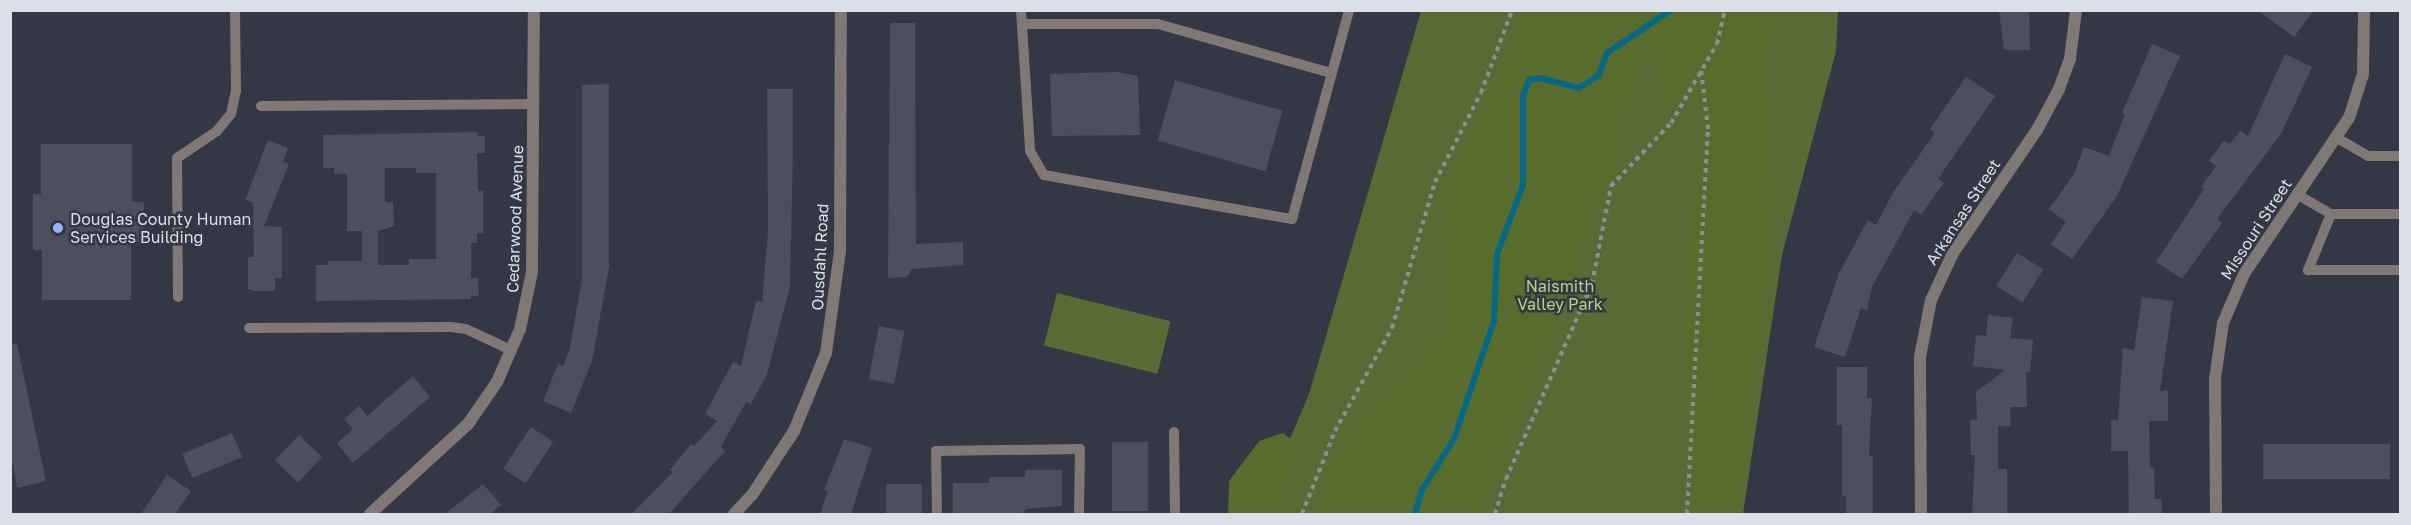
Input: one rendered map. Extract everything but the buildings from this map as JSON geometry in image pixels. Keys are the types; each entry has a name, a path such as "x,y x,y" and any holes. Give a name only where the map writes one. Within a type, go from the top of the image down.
{"street":[{"name":"Cedarwood Avenue","path":"370,514 468,424 497,382 529,298 532,272 534,10"},
{"name":"Ousdahl Road","path":"739,513 794,431 823,362 831,333 840,250 841,10"},
{"name":"Arkansas Street","path":"1921,514 1920,357 1931,300 1953,253 2037,130 2059,89 2070,59 2076,10"},
{"name":"Missouri Street","path":"2216,514 2216,379 2223,323 2244,274 2337,138 2358,97 2364,10"}],"lane":[{"path":"178,297 177,158 217,131 231,114 236,91 236,10"},
{"path":"1021,10 1030,151 1044,175 1292,219 1349,10"},
{"path":"1022,24 1158,24 1331,73"},
{"path":"261,106 534,104"},
{"path":"2337,138 2368,156 2400,156"},
{"path":"2298,195 2331,214 2400,214"},
{"path":"2331,214 2308,270 2400,270"},
{"path":"249,328 451,327 466,329 511,350"},
{"path":"1174,432 1174,514"},
{"path":"937,514 936,451 1080,449 1079,514"}],"path":[{"path":"1302,514 1335,431 1392,328 1435,182 1481,93 1512,10"},
{"path":"1495,514 1506,479 1592,284 1611,186 1671,123 1717,44 1725,10"},
{"path":"1687,514 1708,129 1701,69"}],"green space":[{"name":"Naismith Valley Park","path":"1421,11 1838,11 1836,51 1782,255 1743,514 1258,514 1309,394"},
{"path":"1524,11 1779,11 1762,57 1775,196 1741,514 1691,514 1685,313 1692,214 1709,142 1699,100 1672,99 1661,86 1658,55 1638,63 1633,92 1614,127 1620,169 1589,211 1574,280 1478,514 1321,514 1329,465 1357,423 1448,331 1447,240 1441,202 1485,108"},
{"path":"1057,293 1171,321 1157,374 1044,345"},
{"path":"1283,433 1297,444 1289,475 1272,514 1228,514 1229,481 1259,441"}],"waterway":[{"path":"1415,514 1422,490 1454,439 1494,321 1497,254 1523,185 1523,96 1529,80 1540,78 1579,88 1599,75 1607,53 1671,10"}],"place":[{"name":"Douglas County Human Services Building","path":"58,228"}]}
